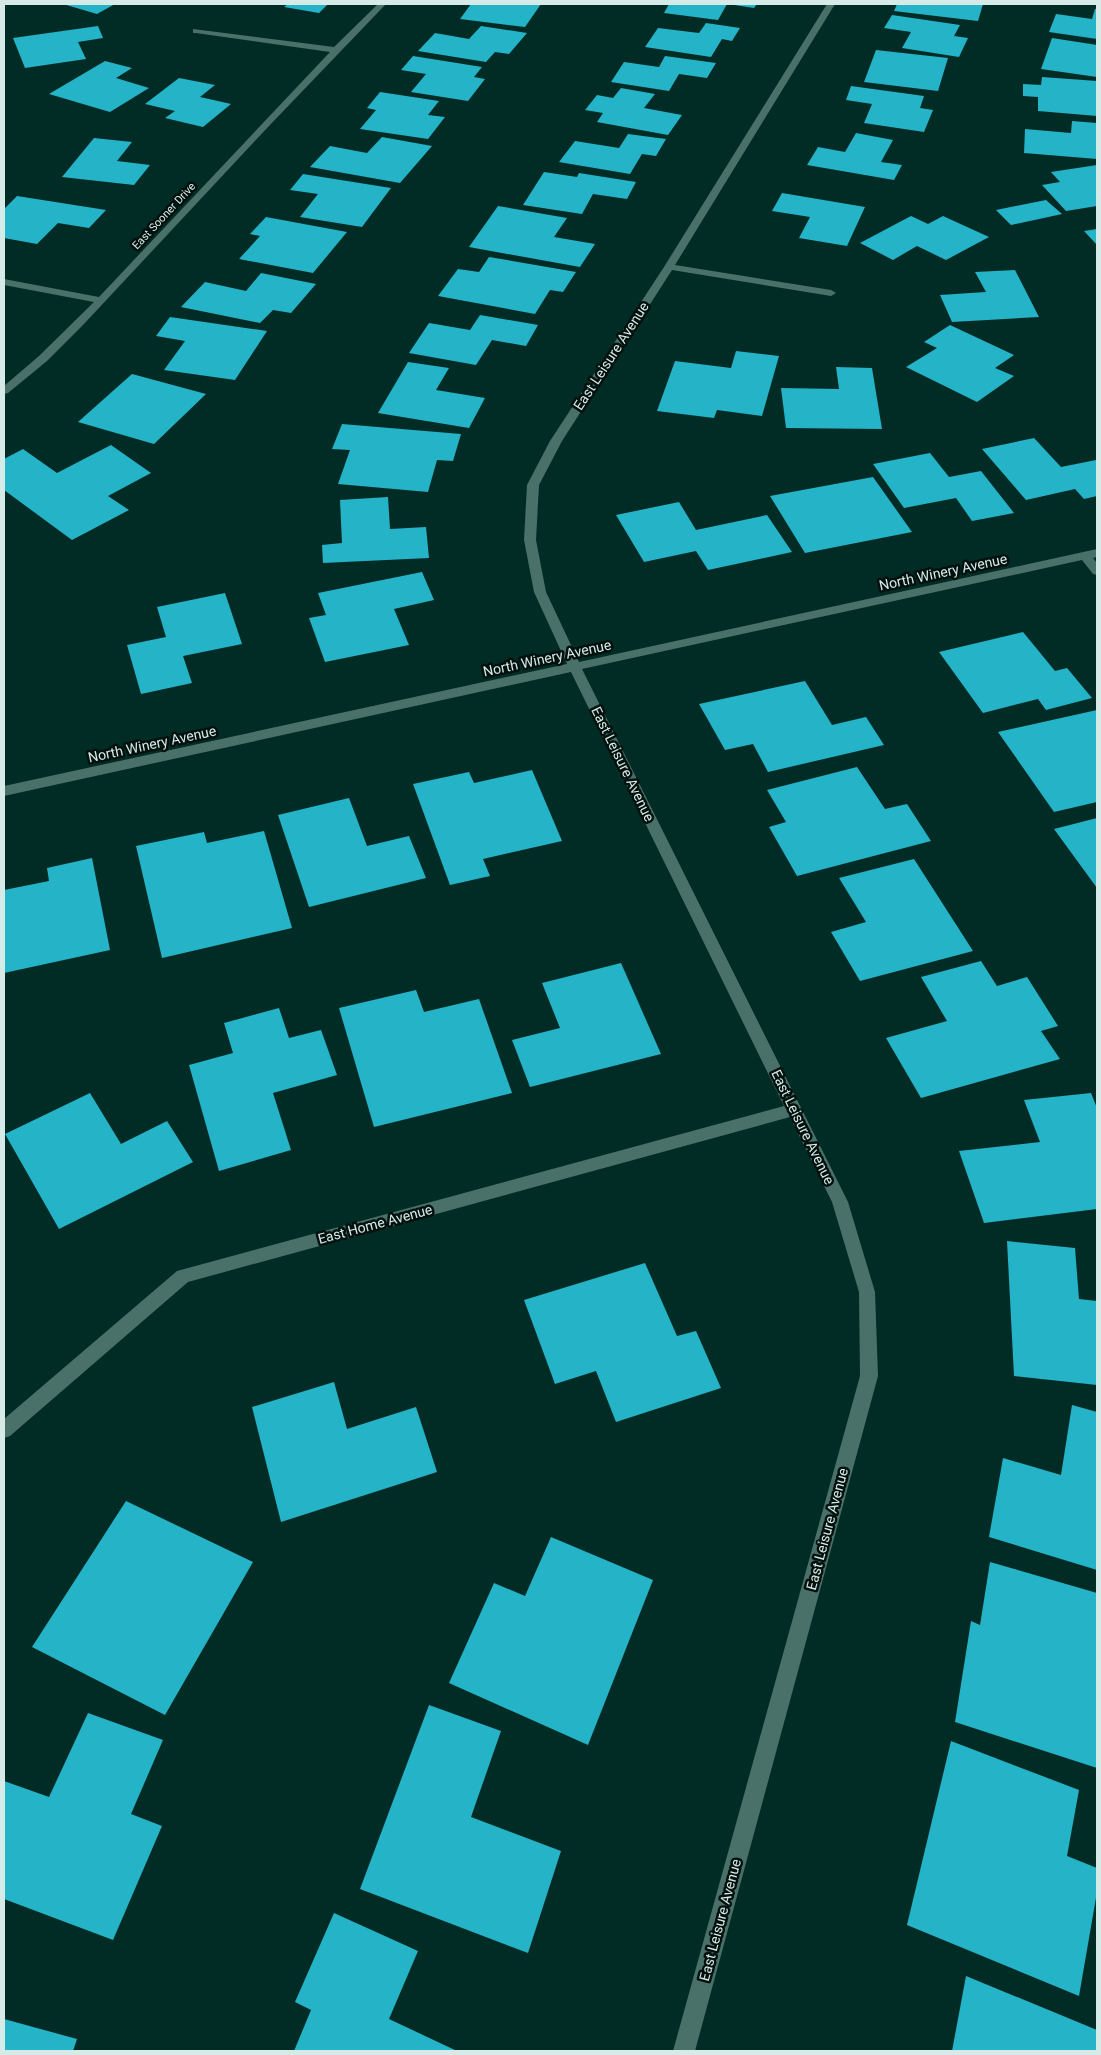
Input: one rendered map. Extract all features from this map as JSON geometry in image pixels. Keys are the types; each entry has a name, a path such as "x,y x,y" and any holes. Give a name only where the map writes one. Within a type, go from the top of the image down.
{"street":[{"name":"East Sooner Drive","path":"4,391 33,370 335,50 382,4"},
{"name":"East Leisure Avenue","path":"684,2051 868,1376 867,1292 840,1202 575,667 540,592 530,540 533,485 556,441 669,267 831,4"},
{"path":"196,32 335,50"},
{"path":"669,267 831,293"},
{"path":"4,282 100,300"},
{"path":"1091,555 1097,571"},
{"name":"North Winery Avenue","path":"4,791 1091,555"},
{"name":"East Home Avenue","path":"4,1430 183,1276 795,1109"}],"building":[{"path":"63,4 115,4 97,14"},
{"path":"288,4 328,4 319,13 284,7"},
{"path":"471,4 541,4 525,27 460,19"},
{"path":"669,4 727,4 718,20 664,13"},
{"path":"728,4 757,4 754,8"},
{"path":"897,4 983,4 978,21 894,11"},
{"path":"1095,9 1097,9 1097,39 1049,32 1056,14 1092,19"},
{"path":"892,15 960,25 954,36 968,38 959,57 902,48 911,32 884,28"},
{"path":"706,23 740,28 732,41 722,39 711,57 645,47 658,28 699,33"},
{"path":"98,26 103,38 78,42 86,59 25,68 13,38"},
{"path":"481,26 527,33 509,54 495,52 486,62 418,51 435,33 469,39"},
{"path":"1052,38 1097,45 1097,77 1041,69"},
{"path":"876,50 948,58 938,91 864,82"},
{"path":"413,56 482,67 474,77 485,79 468,101 411,92 426,74 401,70"},
{"path":"665,56 716,63 707,78 679,74 669,91 611,82 624,62 659,67"},
{"path":"105,61 132,68 116,78 149,88 110,112 49,94"},
{"path":"1042,77 1097,81 1097,116 1038,111 1038,97 1023,96 1023,84 1041,85"},
{"path":"179,78 215,85 200,97 231,104 203,127 165,118 175,111 145,104"},
{"path":"851,86 924,96 920,108 933,110 924,132 864,123 872,104 846,100"},
{"path":"621,88 655,94 644,108 682,115 668,135 597,122 603,113 585,110 597,95 613,98"},
{"path":"380,92 439,101 428,115 445,117 428,139 360,129 376,110 367,108"},
{"path":"1072,121 1097,123 1097,159 1024,153 1025,129 1071,133"},
{"path":"856,133 893,140 881,162 902,165 894,180 807,165 818,147 845,152"},
{"path":"628,134 666,139 656,156 642,154 630,174 559,162 575,141 619,148"},
{"path":"382,137 432,146 400,183 310,167 330,146 367,153"},
{"path":"94,138 132,142 117,161 150,165 134,185 62,177"},
{"path":"1097,165 1097,206 1066,211 1042,185 1060,182 1051,172"},
{"path":"544,172 577,177 579,173 636,182 627,199 593,194 582,214 523,205"},
{"path":"303,174 391,188 362,227 300,217 318,194 290,190"},
{"path":"782,193 865,207 847,246 799,238 810,217 772,211"},
{"path":"17,196 106,210 89,228 58,223 37,244 4,238 4,209"},
{"path":"1046,200 1062,214 1011,225 996,210"},
{"path":"498,206 567,218 554,237 595,244 580,267 469,247"},
{"path":"911,216 928,224 943,216 989,237 946,260 917,246 893,260 860,243"},
{"path":"266,217 347,232 313,273 239,259 260,236 250,234"},
{"path":"1097,229 1097,245 1084,231"},
{"path":"489,257 576,272 563,292 550,290 535,314 438,296 458,269 479,272"},
{"path":"1015,270 1039,317 952,322 940,295 986,292 975,272"},
{"path":"261,273 316,284 291,313 273,310 260,323 181,307 205,282 246,291"},
{"path":"480,315 538,325 526,346 492,340 476,365 409,353 429,323 470,330"},
{"path":"170,317 267,331 235,380 164,370 185,341 156,336"},
{"path":"950,325 1014,355 995,368 1014,376 977,402 906,367 937,348 924,342"},
{"path":"736,351 779,356 762,416 717,410 714,418 657,411 675,361 731,368"},
{"path":"408,362 449,368 436,390 485,398 469,428 378,413"},
{"path":"836,367 872,368 882,429 786,428 781,388 839,389"},
{"path":"132,374 206,394 154,444 78,422"},
{"path":"342,424 461,434 453,461 437,460 428,492 338,484 350,450 332,449"},
{"path":"1034,438 1061,467 1096,460 1097,496 1084,499 1075,489 1026,500 982,449"},
{"path":"111,445 151,473 108,496 129,510 72,540 4,490 4,459 23,449 57,473"},
{"path":"930,453 949,477 981,471 1014,513 972,521 956,498 904,508 873,464"},
{"path":"873,477 912,532 805,553 770,496"},
{"path":"388,497 390,529 426,527 429,558 323,563 322,545 342,543 340,500"},
{"path":"679,502 696,530 767,515 792,552 708,570 696,551 644,562 616,515"},
{"path":"422,572 434,600 394,609 409,645 325,662 309,618 326,615 318,593"},
{"path":"225,593 242,644 183,656 192,683 141,694 127,645 166,637 157,607"},
{"path":"1023,632 1055,671 1067,668 1092,698 1046,710 1038,699 983,713 939,652"},
{"path":"805,681 832,725 866,717 884,745 768,772 753,744 725,750 699,704"},
{"path":"1097,710 1097,802 1054,812 998,732"},
{"path":"857,767 885,809 907,804 931,841 797,876 769,827 786,822 767,790"},
{"path":"532,770 562,841 483,859 490,876 450,885 413,784 469,772 474,783"},
{"path":"349,798 367,846 409,836 426,878 309,907 278,815"},
{"path":"1097,818 1097,888 1054,829"},
{"path":"264,831 292,928 162,958 136,846 204,832 207,843"},
{"path":"92,858 110,950 4,973 4,890 49,881 47,868"},
{"path":"914,859 973,951 860,981 831,932 866,922 839,878"},
{"path":"981,961 997,986 1027,977 1058,1026 1041,1031 1060,1059 921,1098 886,1038 947,1021 921,977"},
{"path":"621,963 661,1054 530,1087 512,1040 560,1028 542,983"},
{"path":"416,990 424,1012 479,999 512,1093 374,1127 339,1008"},
{"path":"279,1008 289,1038 321,1030 337,1075 273,1093 291,1150 219,1171 189,1065 233,1053 224,1023"},
{"path":"90,1093 121,1144 167,1121 193,1162 59,1229 5,1134"},
{"path":"1091,1093 1097,1108 1097,1209 984,1223 959,1151 1040,1142 1024,1100"},
{"path":"1007,1241 1075,1248 1079,1299 1097,1301 1097,1385 1014,1376"},
{"path":"645,1263 677,1336 696,1331 721,1388 616,1422 596,1371 555,1384 524,1300"},
{"path":"334,1382 347,1429 416,1407 437,1472 281,1522 252,1407"},
{"path":"1072,1405 1097,1412 1097,1570 989,1537 1003,1458 1061,1475"},
{"path":"126,1501 253,1562 165,1715 32,1647"},
{"path":"551,1537 653,1580 588,1745 449,1683 494,1583 525,1596"},
{"path":"990,1562 1097,1593 1097,1768 955,1722 971,1621 980,1625"},
{"path":"429,1705 501,1731 471,1817 561,1851 528,1953 360,1889"},
{"path":"88,1713 163,1740 131,1814 162,1826 113,1940 4,1899 4,1781 49,1797"},
{"path":"951,1741 1079,1790 1067,1856 1097,1868 1097,1892 1079,1996 907,1925"},
{"path":"334,1913 418,1951 389,2019 457,2051 294,2051 311,2010 295,2002"},
{"path":"966,1976 1097,2030 1097,2051 952,2051"},
{"path":"4,2019 77,2039 73,2051 4,2051"}]}
